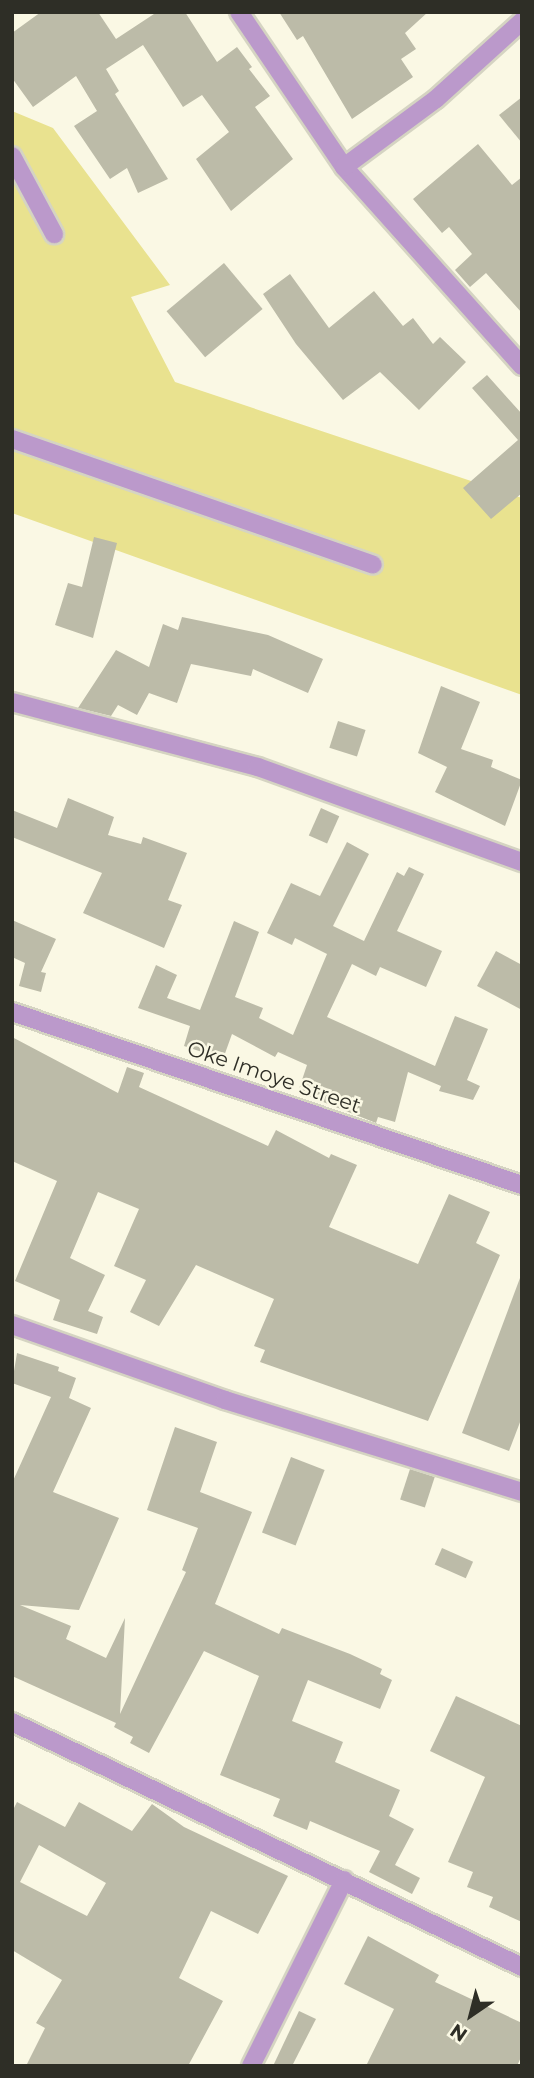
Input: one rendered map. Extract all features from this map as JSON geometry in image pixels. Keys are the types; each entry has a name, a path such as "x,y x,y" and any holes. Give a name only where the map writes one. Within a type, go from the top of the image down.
{"street":[{"path":"239,12 344,167 522,366"},
{"path":"344,167 436,99 522,21"},
{"path":"12,156 54,234"},
{"path":"12,439 373,565"},
{"path":"12,702 258,767 522,862"},
{"name":"Oke Imoye Street","path":"12,1012 522,1185"},
{"path":"12,1325 290,1422 522,1492"},
{"path":"12,1722 522,1967"},
{"path":"251,2066 344,1880"}],"shaded area":[{"path":"12,111 53,128 170,285 131,297 175,382 522,498 522,695 12,513"}],"building":[{"path":"41,12 98,12 116,39 157,12 185,12 217,62 237,47 252,67 249,69 270,96 255,107 293,159 231,211 196,159 229,132 202,95 183,107 143,45 106,69 119,91 115,94 168,179 138,193 127,168 110,179 74,126 97,111 76,76 33,107 12,78 12,33"},
{"path":"279,12 428,12 405,33 416,49 401,59 413,77 352,119 303,36 297,40"},
{"path":"522,97 522,143 499,115"},
{"path":"478,144 512,185 522,177 522,313 486,273 470,287 455,270 472,254 449,227 442,233 413,199"},
{"path":"224,263 263,309 205,357 167,311"},
{"path":"290,274 329,328 374,291 403,326 413,318 433,344 440,337 466,362 419,410 380,372 343,400 296,344 263,294"},
{"path":"487,375 522,414 522,493 491,519 463,488 518,440 472,388"},
{"path":"94,537 117,543 93,638 55,625 68,583 82,587"},
{"path":"182,617 268,635 323,659 308,693 253,669 251,676 191,664 177,703 149,693 137,715 118,705 111,716 78,708 116,650 149,667 163,624 178,630"},
{"path":"441,686 480,702 461,749 493,760 491,767 522,780 505,826 435,792 447,767 418,753"},
{"path":"338,721 366,730 357,757 329,748"},
{"path":"68,798 114,817 108,835 141,844 143,837 187,853 168,900 182,905 164,948 83,913 102,873 12,837 12,810 57,828"},
{"path":"321,808 339,816 327,844 309,835"},
{"path":"347,842 369,854 333,926 364,941 397,872 404,876 409,867 424,874 397,931 442,951 426,987 380,967 376,976 352,964 327,1017 435,1066 455,1016 488,1029 467,1080 480,1086 473,1100 439,1091 441,1086 408,1072 395,1122 378,1117 376,1123 298,1092 307,1065 278,1052 275,1057 232,1034 223,1059 184,1046 190,1026 138,1008 156,965 177,975 167,998 200,1010 234,921 259,932 235,997 263,1008 259,1018 293,1035 327,954 295,938 292,945 267,933 291,883 320,896"},
{"path":"12,920 56,939 41,972 46,973 41,992 19,986 25,963 12,957"},
{"path":"496,951 522,965 522,1010 477,986"},
{"path":"12,1037 118,1093 127,1067 144,1073 139,1087 268,1146 276,1130 329,1158 331,1154 357,1165 329,1227 418,1264 449,1194 490,1212 476,1243 500,1255 428,1421 260,1362 265,1350 254,1346 274,1299 196,1265 159,1326 130,1312 146,1280 114,1266 139,1209 98,1192 70,1258 105,1275 88,1311 103,1317 97,1334 53,1320 60,1300 15,1281 57,1181 12,1161"},
{"path":"520,1278 522,1417 509,1451 462,1433"},
{"path":"17,1353 59,1367 58,1371 76,1378 69,1398 91,1408 53,1492 119,1518 79,1610 20,1605 71,1626 66,1639 106,1658 125,1618 120,1714 186,1572 182,1570 198,1528 147,1510 175,1427 217,1442 200,1492 252,1512 215,1604 279,1634 282,1628 350,1654 382,1669 380,1674 392,1680 380,1709 308,1680 292,1721 343,1742 335,1762 400,1790 389,1816 414,1829 395,1865 420,1878 412,1894 369,1872 380,1851 310,1821 307,1830 273,1816 280,1799 220,1775 259,1676 204,1651 149,1753 130,1743 133,1737 114,1727 116,1723 12,1676 12,1483 51,1397 12,1383"},
{"path":"291,1457 325,1470 296,1546 262,1533"},
{"path":"410,1469 435,1477 425,1507 400,1499"},
{"path":"442,1548 473,1562 466,1578 435,1564"},
{"path":"456,1696 522,1726 522,1922 489,1907 493,1897 467,1887 473,1872 448,1862 485,1777 430,1751"},
{"path":"17,1802 65,1827 79,1802 132,1831 152,1804 184,1827 288,1876 258,1934 211,1911 179,1978 223,2001 188,2066 26,2066 45,2028 36,2023 62,1980 12,1950 12,1812","holes":["39,1845 106,1883 87,1916 20,1882"]},
{"path":"368,1936 439,1975 435,1982 522,2023 522,2055 517,2066 366,2066 394,2009 344,1984"},
{"path":"299,2011 316,2019 292,2066 273,2066"}]}
